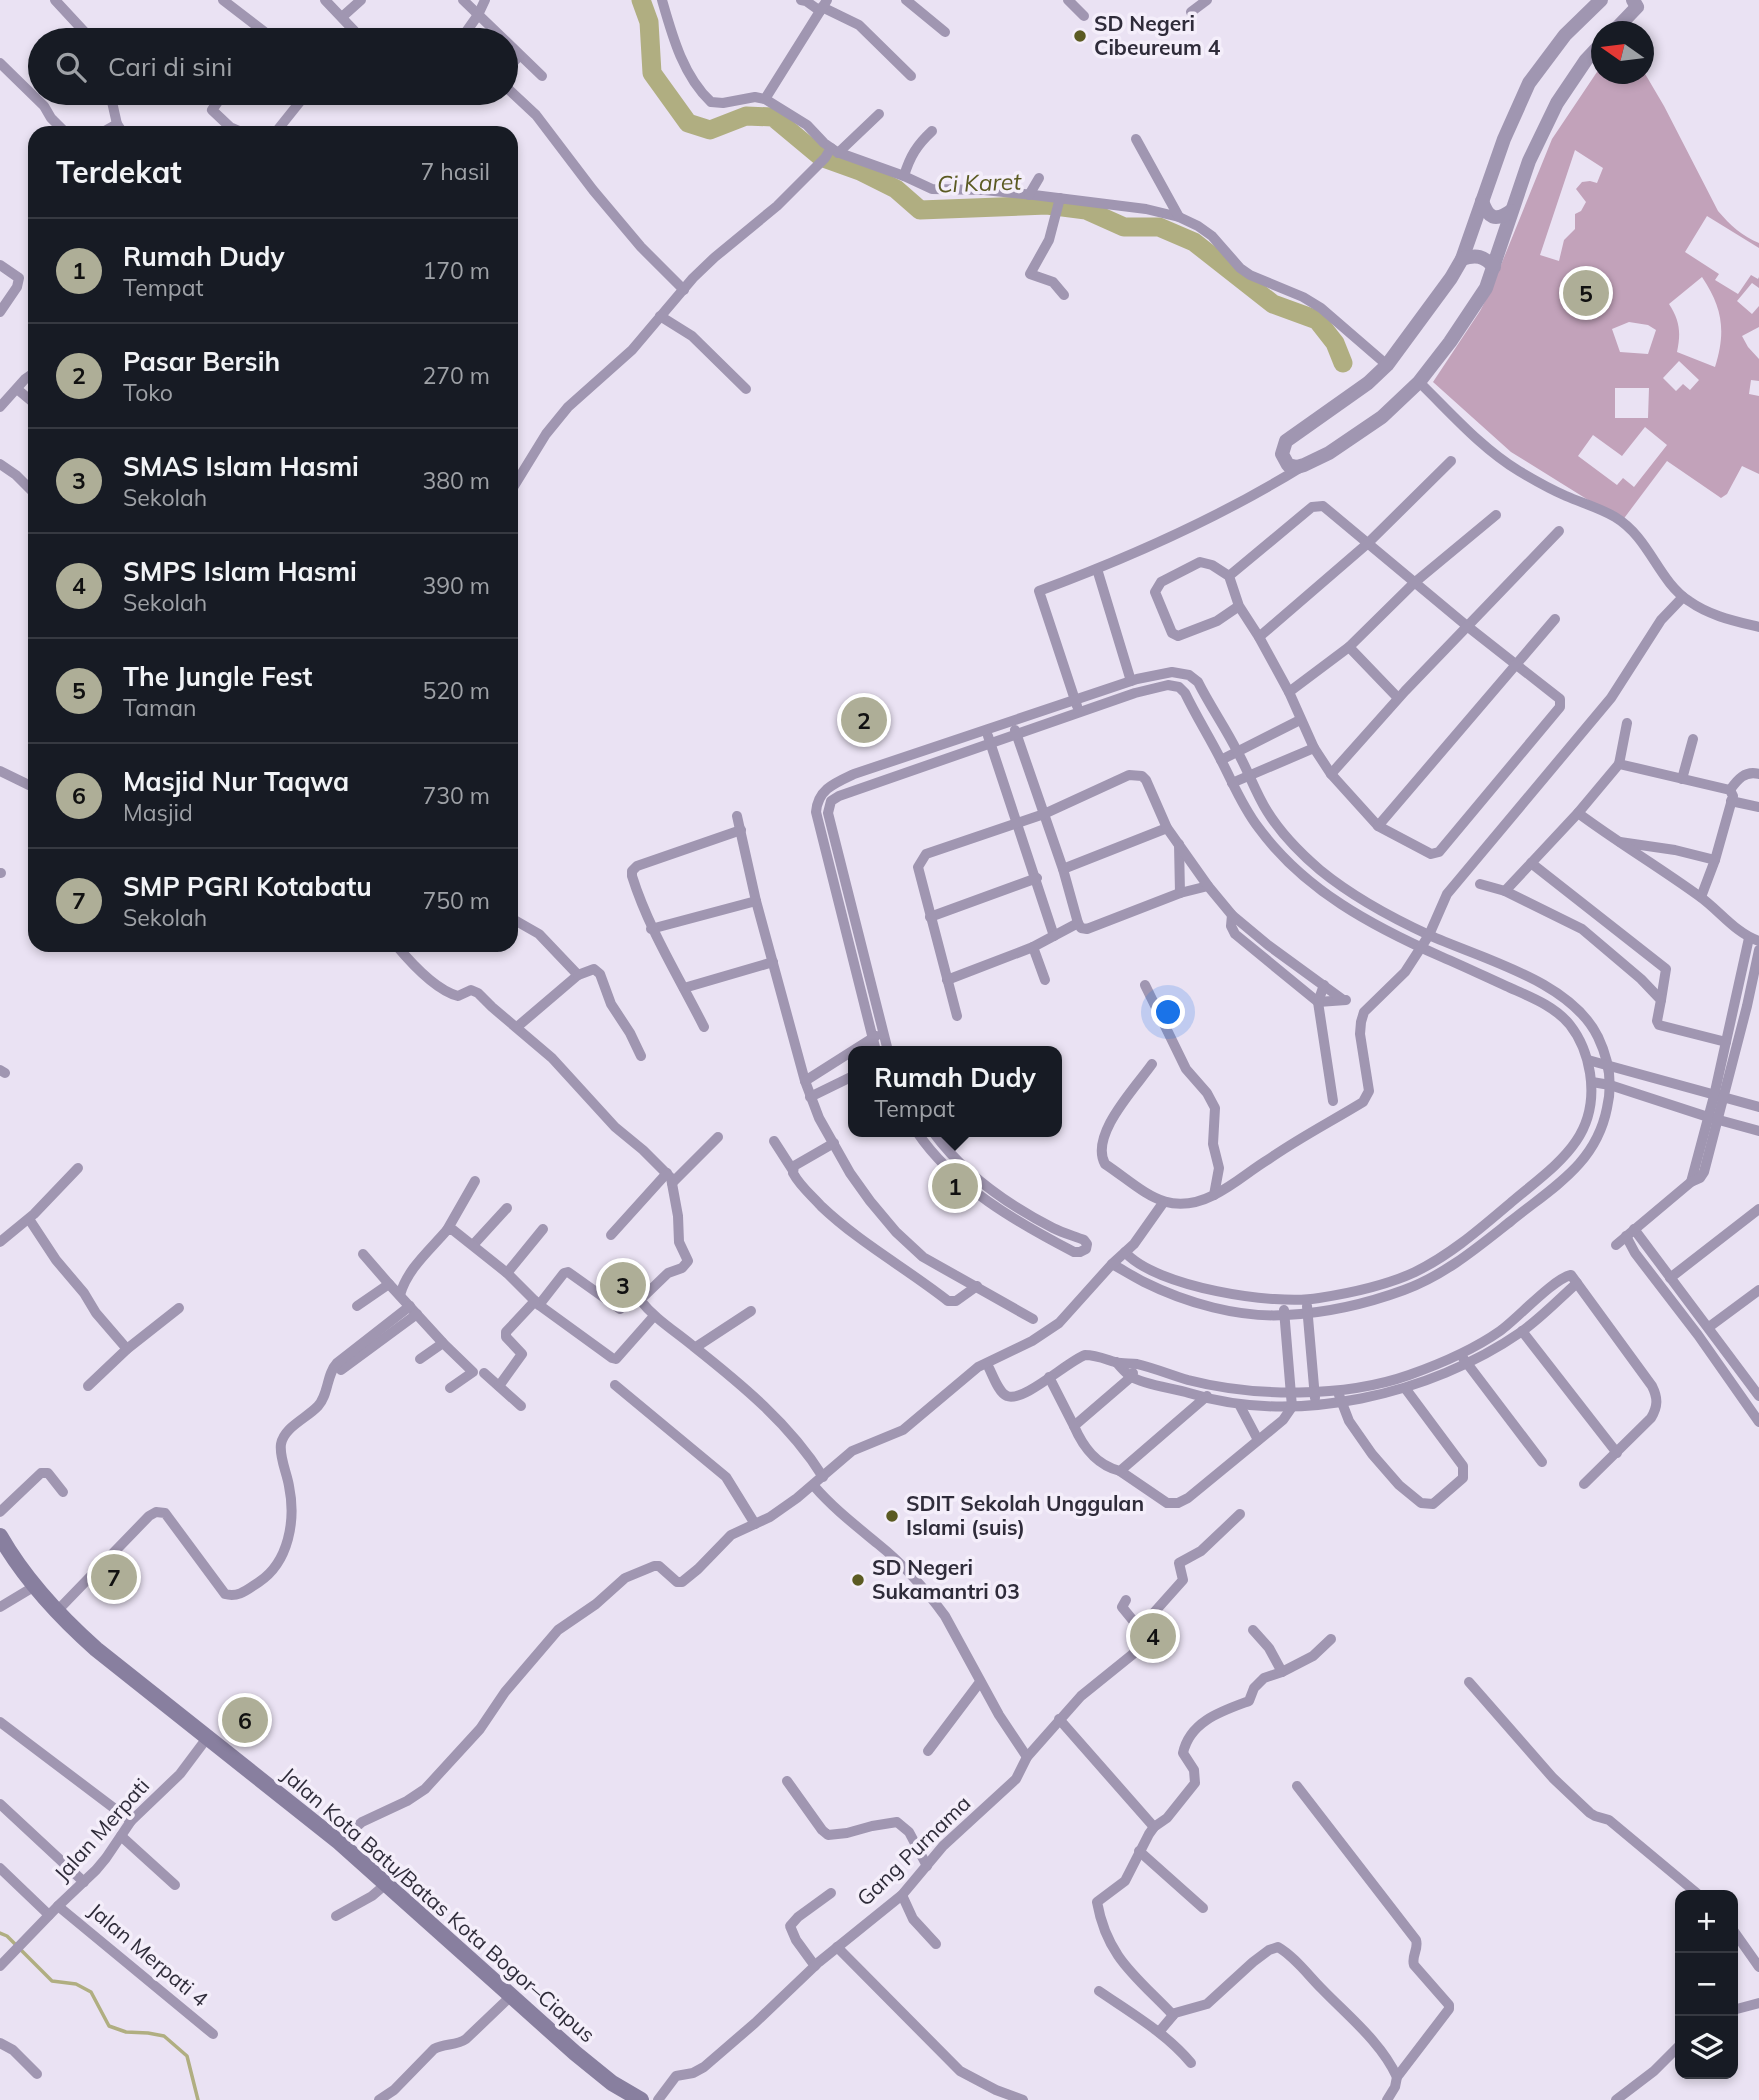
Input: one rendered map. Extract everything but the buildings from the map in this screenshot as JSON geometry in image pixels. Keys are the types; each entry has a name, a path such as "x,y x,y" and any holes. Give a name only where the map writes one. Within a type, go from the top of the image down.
{"main road":[{"name":"Jalan Kota Batu/Batas Kota Bogor–Ciapus","path":"0,1536 16,1562 36,1586 96,1649 339,1843 575,2053 633,2098"}],"street":[{"path":"55,0 81,28"},
{"path":"223,0 259,28"},
{"path":"326,0 349,28"},
{"path":"342,17 361,0"},
{"path":"463,0 493,28"},
{"path":"469,28 485,0"},
{"path":"662,0 668,24 685,66 709,100 718,103 749,97 765,99 807,125 829,155 904,176 925,187 1029,195 1059,205 1146,209 1179,217 1212,236 1240,268 1250,275 1303,297 1321,308 1387,365"},
{"path":"801,0 823,6 859,25 911,76"},
{"path":"906,0 945,32"},
{"path":"1068,0 1084,16"},
{"path":"1191,12 1207,0"},
{"path":"1276,483 1284,460 1282,451 1286,441 1368,383 1387,365 1451,278 1462,259 1504,139 1529,83 1565,35 1601,0"},
{"path":"1622,21 1635,4"},
{"path":"765,99 823,6"},
{"path":"1079,712 1039,590 1164,541 1227,511 1329,453 1382,417 1419,382 1476,304 1494,267 1529,161 1557,103 1591,54"},
{"path":"519,56 542,76"},
{"path":"0,63 28,90"},
{"path":"518,98 536,115 641,247 684,290"},
{"path":"41,105 59,126"},
{"path":"113,105 119,126"},
{"path":"214,105 212,110 229,126"},
{"path":"281,126 297,105"},
{"path":"518,480 546,434 568,407 632,350 693,278 878,114"},
{"path":"904,176 916,146 932,131"},
{"path":"1136,139 1179,217"},
{"path":"1029,195 1039,178"},
{"path":"1482,201 1485,211 1494,217 1511,211"},
{"path":"1059,205 1048,241 1030,274 1056,284 1064,295"},
{"path":"1462,259 1475,255 1487,260 1494,267"},
{"path":"0,265 18,276 19,280 0,312"},
{"path":"660,316 692,336 747,389"},
{"path":"0,407 28,378"},
{"path":"1419,382 1488,447 1516,469 1564,495 1615,517 1629,527 1683,597 1717,616 1759,627"},
{"path":"16,389 28,398"},
{"path":"1284,460 1294,467 1304,466"},
{"path":"1259,637 1367,544 1451,461"},
{"path":"0,464 28,487"},
{"path":"1229,576 1312,507 1320,505 1560,699 1560,707 1439,852 1431,854 1378,826 1331,774 1314,748 1289,692 1259,637 1239,606 1229,576 1212,565 1200,562 1161,582 1157,588 1156,596 1172,633 1178,636 1217,621 1239,606"},
{"path":"1289,692 1349,647 1414,583 1496,515"},
{"path":"1331,774 1398,698 1559,531"},
{"path":"1097,569 1131,681"},
{"path":"1152,1064 1114,1116 1101,1145 1105,1164 1163,1203 1177,1205 1200,1202 1235,1185 1268,1159 1367,1098 1368,1081 1360,1034 1360,1022 1365,1010 1391,987 1422,948 1447,894 1611,698 1661,620 1683,597"},
{"path":"1378,826 1555,619"},
{"path":"1349,647 1398,698"},
{"path":"885,1046 877,1035 816,812 818,799 825,789 854,774 1075,699 1172,671 1185,674 1198,682 1238,751 1268,812 1285,835 1318,868 1351,894 1385,914 1548,987 1587,1020 1597,1035 1608,1066 1610,1085 1605,1120 1587,1156 1544,1196 1485,1242 1433,1276 1405,1290 1366,1303 1307,1313 1284,1315 1236,1311 1195,1303 1145,1283 1112,1264"},
{"path":"876,1046 877,1035 828,813 834,798 1164,685 1176,686 1185,693 1257,827 1306,878 1347,909 1382,930 1541,1002 1567,1021 1582,1043 1592,1082 1591,1101 1585,1125 1574,1145 1559,1163 1467,1240 1413,1273 1370,1288 1306,1301 1282,1301 1195,1286 1144,1267 1128,1256"},
{"path":"1221,760 1300,720"},
{"path":"1012,721 1081,928 1087,929 1180,893 1208,886"},
{"path":"1505,891 1578,813 1619,764 1627,723"},
{"path":"985,730 1037,878 1054,936"},
{"path":"1682,779 1693,739"},
{"path":"1232,783 1314,748"},
{"path":"1619,764 1682,779 1759,807"},
{"path":"0,771 28,785"},
{"path":"1701,897 1715,860 1731,796 1741,777 1750,773 1759,774"},
{"path":"957,1016 918,867 921,859 926,854 1044,814 1129,775 1142,776 1151,787 1167,828 1232,915 1345,1000 1318,1002 1236,934 1231,926 1232,915"},
{"path":"1578,813 1701,897 1754,939 1726,1042 1719,1098"},
{"path":"737,816 756,901 805,1081 819,1118 870,1201 896,1232 923,1256 1033,1319"},
{"path":"1063,869 1167,828"},
{"path":"705,1027 651,929 632,876 633,868 741,830"},
{"path":"1618,842 1675,850 1715,860"},
{"path":"1179,843 1180,893"},
{"path":"1531,863 1666,969 1657,1021 1659,1026 1726,1042"},
{"path":"930,917 1037,878"},
{"path":"1480,884 1505,891 1582,929 1641,979 1661,1000"},
{"path":"651,929 756,901"},
{"path":"1582,929 1595,915"},
{"path":"518,921 539,934 578,975"},
{"path":"947,980 1032,947 1078,923"},
{"path":"1032,947 1045,980"},
{"path":"1616,1245 1704,1172 1713,1118 1748,1006 1759,950"},
{"path":"402,952 417,969 446,991 458,996 474,990 562,1068 615,1127 670,1178 678,1216 679,1242 688,1261 682,1268 668,1273 640,1300 654,1316 696,1347 780,1422 802,1446 823,1477"},
{"path":"1277,968 1285,957"},
{"path":"684,988 773,962"},
{"path":"517,1027 578,975 594,969 600,974 611,1004 641,1056"},
{"path":"1145,985 1186,1069 1207,1093 1214,1108 1213,1144 1219,1168 1214,1195"},
{"path":"1324,985 1318,1002 1333,1101"},
{"path":"860,1046 877,1035"},
{"path":"805,1081 848,1054"},
{"path":"1588,1060 1759,1107"},
{"path":"810,1097 848,1078"},
{"path":"1592,1082 1610,1085 1759,1131"},
{"path":"611,1235 670,1178 718,1137"},
{"path":"920,1137 952,1171 993,1205 1074,1252 1086,1249 1084,1240 1053,1228 985,1184 957,1160 937,1137"},
{"path":"775,1141 805,1190 868,1246 948,1301 956,1301 976,1286"},
{"path":"792,1169 796,1163 834,1143"},
{"path":"0,1242 29,1219 78,1168"},
{"path":"400,1295 417,1264 447,1230 475,1181"},
{"path":"1125,1270 1128,1256 1163,1203"},
{"path":"473,1245 507,1208"},
{"path":"1670,1278 1759,1209"},
{"path":"29,1219 102,1322 127,1349"},
{"path":"507,1273 542,1229"},
{"path":"447,1230 453,1230 473,1245 537,1303 615,1359 654,1316"},
{"path":"1630,1232 1755,1381 1759,1396"},
{"path":"1630,1232 1635,1253 1698,1335 1759,1422"},
{"path":"362,1254 443,1343 473,1371 450,1388"},
{"path":"339,1843 362,1822 407,1801 435,1779 480,1729 505,1692 551,1638 566,1623 596,1604 625,1578 659,1566 677,1582 682,1582 731,1535 770,1517 814,1486 852,1451 903,1430 978,1367 1032,1341 1059,1323 1112,1264 1128,1256"},
{"path":"499,1386 522,1354 506,1337 506,1332 564,1273 568,1272 620,1309"},
{"path":"989,1368 1004,1394 1011,1397 1025,1393 1085,1354 1137,1364 1217,1387 1291,1392 1385,1382 1464,1359 1565,1277 1572,1276 1652,1386 1657,1398 1656,1410 1651,1418 1584,1484"},
{"path":"1116,1362 1131,1377 1205,1398 1239,1404 1292,1407 1341,1401 1405,1388 1522,1331 1577,1283"},
{"path":"358,1306 389,1284"},
{"path":"1709,1326 1759,1290"},
{"path":"1049,1377 1081,1443 1093,1456 1167,1503 1178,1503 1188,1498 1283,1420 1292,1407 1282,1301"},
{"path":"1306,1301 1315,1404"},
{"path":"88,1386 127,1349 179,1308"},
{"path":"341,1370 414,1310"},
{"path":"58,1610 149,1516 156,1512 165,1513 225,1594 239,1595 267,1577 279,1562 288,1542 291,1523 290,1488 281,1451 283,1438 319,1404 331,1370 337,1363 386,1323 414,1310"},
{"path":"696,1347 751,1311"},
{"path":"1522,1331 1617,1453"},
{"path":"420,1359 443,1343"},
{"path":"1464,1359 1542,1462"},
{"path":"1074,1426 1131,1377 1137,1364"},
{"path":"484,1373 521,1406"},
{"path":"1740,1393 1755,1381"},
{"path":"615,1385 722,1472 734,1486 755,1524"},
{"path":"1119,1471 1217,1387"},
{"path":"1338,1389 1349,1422 1372,1454 1399,1485 1422,1503 1433,1504 1463,1478 1463,1466 1405,1388"},
{"path":"1239,1404 1258,1440"},
{"path":"0,1512 41,1473 48,1474 63,1492"},
{"path":"814,1486 845,1519 880,1545 928,1594 945,1616 999,1715 1027,1757"},
{"name":"Gang Purnama","path":"658,2100 677,2076 693,2073 704,2067 815,1966 902,1895 947,1841 1016,1779 1027,1757 1081,1696 1138,1650 1141,1641 1140,1629 1183,1580 1178,1567 1180,1562 1201,1551 1240,1514"},
{"path":"5,1604 36,1586"},
{"path":"1126,1600 1122,1607 1140,1629"},
{"path":"1253,1630 1273,1654 1282,1672"},
{"path":"1173,2015 1122,1963 1108,1938 1098,1905 1099,1899 1122,1885 1154,1827 1167,1818 1195,1783 1194,1770 1183,1753 1186,1742 1194,1732 1213,1714 1249,1701 1256,1686 1264,1678 1313,1656 1331,1639"},
{"path":"928,1751 980,1682"},
{"path":"1469,1682 1553,1778 1590,1813 1609,1821 1693,1890"},
{"path":"1059,1719 1154,1827"},
{"path":"0,1722 131,1821"},
{"name":"Jalan Merpati","path":"3,1963 106,1858 131,1821 180,1774 208,1738"},
{"path":"787,1781 828,1835 897,1822 909,1832 927,1866"},
{"path":"1297,1786 1416,1940 1417,1947 1413,1958 1415,1965 1449,2005 1449,2009 1397,2077 1395,2087 1387,2100"},
{"path":"0,1804 84,1882"},
{"path":"121,1836 175,1885"},
{"path":"1139,1851 1203,1908"},
{"path":"0,1868 49,1915"},
{"path":"336,1916 372,1896 386,1884"},
{"path":"815,1966 796,1940 790,1926 798,1917 831,1894"},
{"path":"902,1895 913,1919 936,1944"},
{"name":"Jalan Merpati 4","path":"58,1906 214,2034"},
{"path":"1738,1937 1759,1967"},
{"path":"837,1947 960,2071 996,2090 1023,2100"},
{"path":"1159,2032 1173,2015 1206,2004 1253,1962 1278,1947 1360,2027 1397,2077"},
{"path":"1099,1991 1177,2046 1191,2063"},
{"path":"379,2100 394,2091 434,2049 441,2045 459,2044 511,1996"},
{"path":"1738,2009 1759,2003"},
{"path":"0,2043 13,2050 37,2074"},
{"path":"1616,2100 1630,2096 1675,2050"}],"shaded area":[{"path":"1591,81 1591,84 1651,84 1718,211 1737,230 1759,243 1759,248 1707,216 1685,252 1719,274 1715,280 1738,294 1751,275 1758,279 1759,277 1759,288 1752,283 1737,301 1752,314 1759,306 1759,327 1742,336 1759,359 1759,381 1751,380 1749,394 1759,396 1759,474 1742,466 1727,494 1721,498 1667,461 1622,521 1511,452 1433,382 1490,292 1552,139","holes":["1575,150 1603,168 1597,183 1582,182 1576,189 1586,202 1581,211 1575,214 1575,229 1564,240 1559,261 1540,255","1702,277 1714,299 1720,320 1721,343 1715,367 1677,352 1679,327 1669,304","1629,322 1648,325 1656,330 1648,354 1620,352 1612,329","1679,361 1699,380 1690,390 1683,384 1676,391 1663,378","1615,388 1649,388 1648,418 1615,418","1645,427 1667,445 1634,487 1623,478 1617,485 1578,456 1593,435 1622,456"]}],"waterway":[{"name":"Ci Karet","path":"641,0 649,22 652,73 688,123 710,130 746,116 773,117 821,157 860,171 896,189 920,210 1047,205 1086,210 1124,227 1159,227 1194,242 1273,304 1317,320 1335,343 1343,363"},
{"path":"0,1933 7,1936 52,1981 76,1984 91,1992 109,2026 126,2032 164,2036 187,2056 198,2100"}],"place":[{"name":"SD Negeri Cibeureum 4","path":"1080,36"},
{"name":"The Jungle Fest","path":"1586,293"},
{"name":"Pasar Bersih","path":"864,720"},
{"name":"Rumah Dudy","path":"955,1186"},
{"name":"SMAS Islam Hasmi","path":"623,1285"},
{"name":"SDIT Sekolah Unggulan Islami (suis)","path":"892,1516"},
{"name":"SMP PGRI Kotabatu","path":"114,1577"},
{"name":"SD Negeri Sukamantri 03","path":"858,1580"},
{"name":"SMPS Islam Hasmi","path":"1153,1636"},
{"name":"Masjid Nur Taqwa","path":"245,1720"}]}
